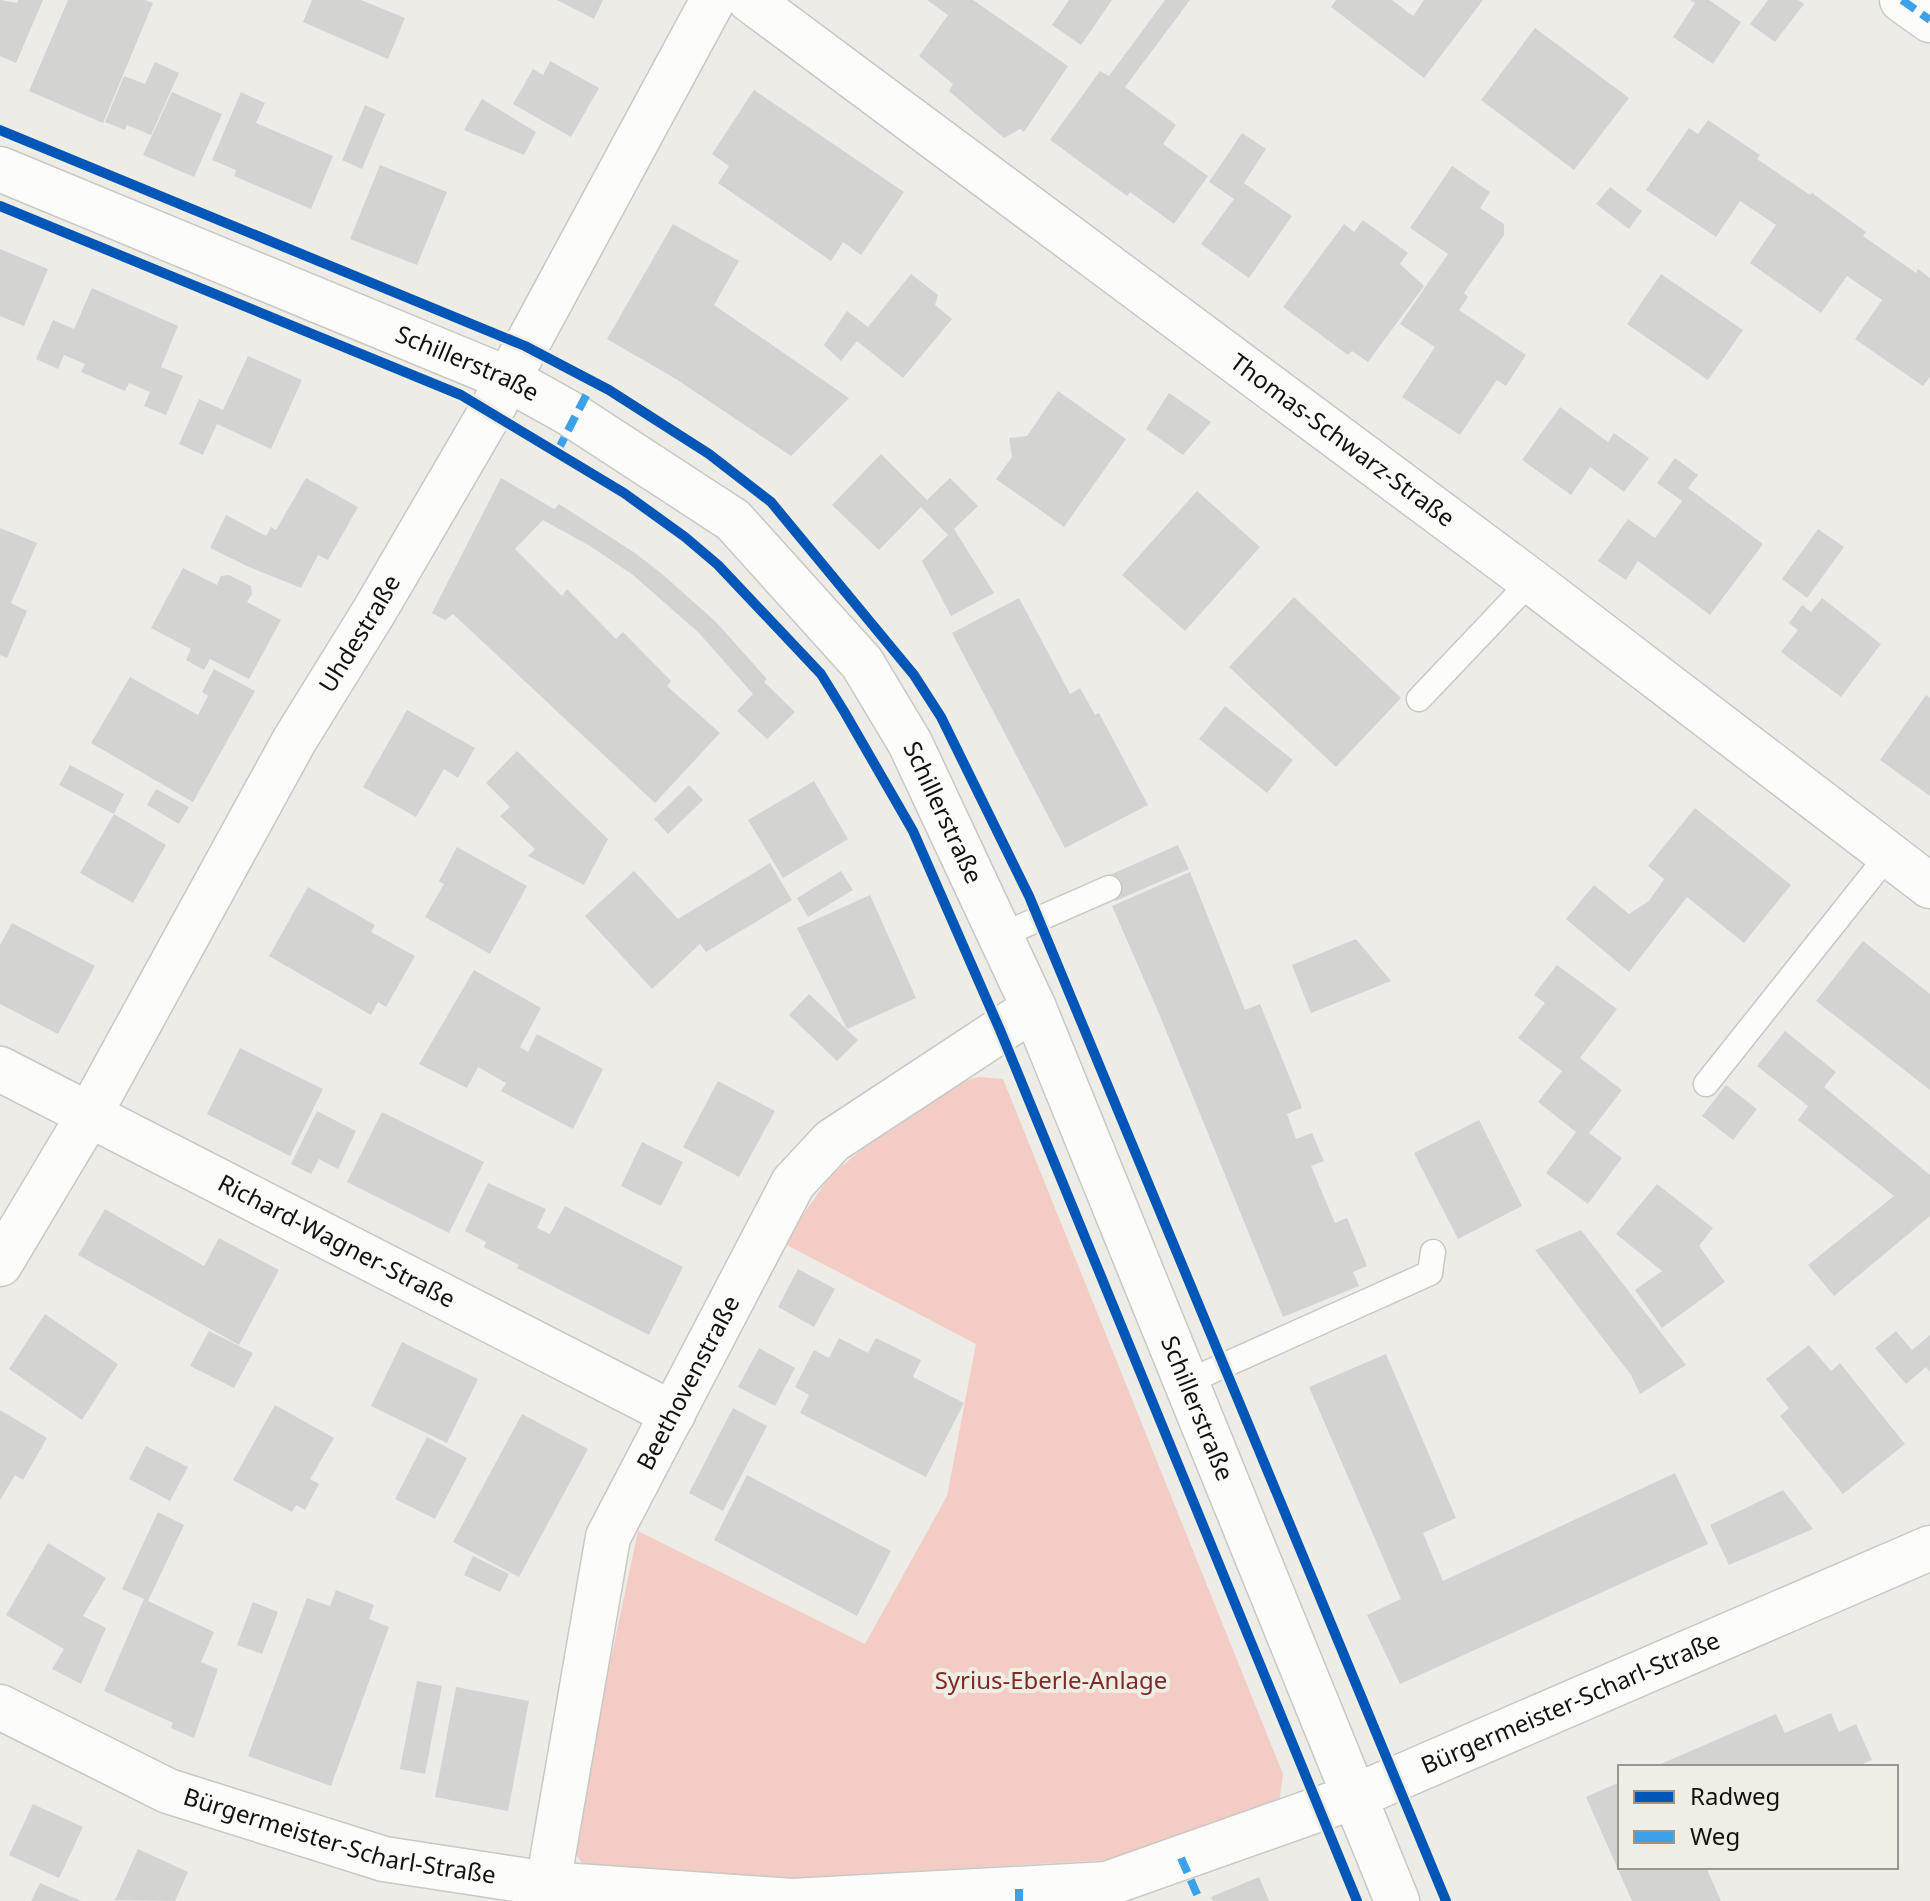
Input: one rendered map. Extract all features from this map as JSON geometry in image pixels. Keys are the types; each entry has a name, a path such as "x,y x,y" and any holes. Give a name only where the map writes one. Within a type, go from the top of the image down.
{"street":[{"name":"Uhdestraße","path":"0,1264 89,1115 294,741 383,597 508,379 713,0"},
{"name":"Thomas-Schwarz-Straße","path":"750,0 1531,581 1930,886"},
{"path":"1902,0 1930,20"},
{"name":"Schillerstraße","path":"0,169 508,379 569,413 733,520 862,663 910,743 1034,1008 1397,1901"},
{"name":"Beethovenstraße","path":"548,1884 608,1537 793,1183 832,1141 1034,1008"},
{"name":"Richard-Wagner-Straße","path":"0,1069 673,1414"},
{"name":"Bürgermeister-Scharl-Straße","path":"0,1707 168,1791 384,1859 548,1884 792,1901 1107,1884 1356,1796 1930,1548"}],"lane":[{"path":"1419,699 1531,581"},
{"path":"1706,1084 1889,854"},
{"path":"1000,936 1109,888"},
{"path":"1187,1382 1430,1273 1433,1252"}],"green space":[{"name":"Syrius-Eberle-Anlage","path":"979,1077 1003,1079 1283,1774 1279,1804 1108,1860 794,1878 587,1870 571,1847 638,1531 865,1644 947,1496 976,1344 783,1243 831,1175 870,1143 957,1083"}],"building":[{"path":"0,0 17,3 18,0 43,0 16,63 0,56"},
{"path":"68,0 145,0 153,3 103,123 29,91"},
{"path":"312,0 361,0 405,18 388,59 303,22"},
{"path":"557,0 603,0 594,19"},
{"path":"927,0 973,0 1068,66 1024,132 1020,129 1004,138 949,91 953,84 919,56 948,15"},
{"path":"1069,0 1112,0 1081,45 1052,25"},
{"path":"1165,0 1190,0 1125,87 1176,125 1163,144 1208,176 1174,224 1130,192 1127,196 1050,140 1100,71 1109,76"},
{"path":"1336,0 1392,0 1413,16 1424,0 1483,0 1424,78 1331,7"},
{"path":"1690,0 1709,0 1741,22 1713,64 1673,37 1695,3"},
{"path":"1768,0 1798,0 1804,4 1775,42 1750,24"},
{"path":"1535,28 1629,98 1574,170 1481,100"},
{"path":"550,61 599,88 571,137 513,104 533,69 543,75"},
{"path":"155,62 179,73 151,135 127,125 125,130 105,122 124,76 145,84"},
{"path":"754,90 904,192 861,255 843,242 831,261 718,183 729,166 712,154"},
{"path":"172,92 222,114 194,177 143,155"},
{"path":"241,92 265,103 256,123 333,156 311,209 234,176 236,170 212,160"},
{"path":"482,99 536,132 524,155 464,130"},
{"path":"365,105 385,114 362,169 342,160"},
{"path":"1708,120 1760,155 1757,159 1866,232 1863,236 1916,273 1918,269 1930,278 1930,377 1923,386 1855,339 1882,300 1847,276 1821,313 1750,263 1776,225 1740,201 1716,237 1646,190 1689,128 1698,134"},
{"path":"1242,133 1266,149 1244,183 1292,216 1249,278 1201,244 1234,199 1209,182"},
{"path":"380,165 447,192 417,265 350,239"},
{"path":"1452,166 1490,192 1480,208 1504,224 1504,235 1464,293 1468,297 1459,310 1526,355 1506,386 1497,380 1460,435 1402,397 1435,347 1400,324 1448,254 1410,228"},
{"path":"1610,187 1642,211 1629,229 1596,204"},
{"path":"1363,220 1408,253 1400,264 1424,286 1368,362 1352,351 1348,355 1283,307 1344,224 1354,232"},
{"path":"673,224 739,261 714,305 849,398 791,456 676,379 607,339"},
{"path":"0,249 48,269 24,326 0,316"},
{"path":"911,274 938,295 935,305 952,319 903,378 857,341 841,361 824,345 847,311 868,327"},
{"path":"1661,274 1743,330 1708,380 1627,324"},
{"path":"92,288 178,326 161,367 183,376 166,415 144,406 150,392 129,383 125,391 81,372 85,364 64,355 58,369 36,359 53,320 74,329"},
{"path":"248,356 302,380 271,449 217,424 203,455 179,444 199,399 223,410"},
{"path":"1058,391 1126,439 1064,527 996,479 1012,457 1009,438 1027,436"},
{"path":"1169,393 1211,422 1183,455 1146,429"},
{"path":"1560,407 1608,442 1614,433 1649,458 1624,492 1590,467 1571,495 1522,460"},
{"path":"881,454 927,500 950,478 978,506 954,529 994,593 951,616 922,561 948,535 921,507 879,550 832,505"},
{"path":"1675,458 1698,475 1688,488 1763,544 1710,615 1638,561 1626,580 1598,561 1628,519 1655,538 1682,501 1657,483"},
{"path":"306,478 358,507 328,560 318,555 301,588 210,548 226,515 266,536 271,527 276,530"},
{"path":"501,478 554,509 559,504 662,574 716,622 767,679 764,682 795,712 767,739 737,711 753,694 699,633 633,575 543,520 515,549 562,596 567,589 616,639 623,632 671,681 667,686 720,733 655,803 453,614 445,620 432,613"},
{"path":"1197,491 1260,547 1185,631 1122,575"},
{"path":"0,528 37,543 11,603 27,611 7,658 0,655"},
{"path":"1818,529 1844,547 1807,598 1782,579"},
{"path":"183,568 217,585 221,576 229,575 251,586 252,594 247,602 281,620 249,679 210,659 204,670 186,660 191,649 151,628"},
{"path":"1294,597 1401,698 1336,767 1229,667"},
{"path":"1019,598 1070,694 1080,688 1095,715 1099,713 1148,805 1065,848 952,633"},
{"path":"1822,598 1881,644 1841,697 1781,652 1798,630 1789,623 1802,605 1811,612"},
{"path":"214,669 255,691 193,802 91,743 130,677 198,715 208,696 202,692"},
{"path":"1926,695 1930,698 1930,796 1880,760"},
{"path":"1225,706 1293,760 1267,793 1199,739"},
{"path":"407,710 475,748 458,778 444,769 416,817 363,787"},
{"path":"517,751 608,839 584,885 528,856 535,849 500,816 510,807 486,783"},
{"path":"70,765 124,794 114,814 59,785"},
{"path":"814,781 848,839 783,878 748,820"},
{"path":"689,785 703,800 668,834 654,819"},
{"path":"156,789 189,807 179,824 147,805"},
{"path":"1695,808 1791,885 1744,943 1687,897 1629,972 1566,919 1594,885 1629,914 1649,901 1664,879 1648,866"},
{"path":"114,814 166,845 133,903 80,873"},
{"path":"1178,845 1189,869 1115,901 1105,877"},
{"path":"457,847 527,886 490,954 425,917 444,884 439,881"},
{"path":"770,863 792,900 706,952 700,944 652,989 585,916 634,871 678,919"},
{"path":"841,871 853,890 808,917 797,898"},
{"path":"1190,872 1245,1010 1260,1004 1302,1108 1287,1114 1296,1139 1312,1133 1324,1161 1311,1166 1335,1223 1347,1218 1367,1266 1353,1272 1359,1286 1283,1317 1112,906"},
{"path":"308,887 375,925 371,932 415,956 386,1007 378,1002 371,1015 269,956"},
{"path":"870,895 916,998 847,1029 797,928"},
{"path":"12,923 95,966 58,1034 0,1004 0,945"},
{"path":"1356,939 1391,981 1311,1013 1292,965"},
{"path":"1863,941 1930,994 1930,1090 1816,1001"},
{"path":"1557,965 1617,1009 1580,1058 1622,1090 1589,1133 1622,1158 1588,1204 1546,1173 1576,1132 1538,1102 1562,1071 1518,1038 1545,1003 1534,995"},
{"path":"474,970 541,1008 520,1047 528,1052 537,1034 603,1069 573,1129 501,1091 506,1083 478,1067 467,1088 419,1064"},
{"path":"809,994 858,1040 837,1061 789,1015"},
{"path":"1785,1031 1836,1072 1824,1087 1930,1175 1930,1216 1834,1296 1808,1265 1894,1196 1798,1120 1808,1106 1757,1066"},
{"path":"240,1048 323,1089 290,1156 207,1114"},
{"path":"718,1081 775,1111 739,1177 683,1147"},
{"path":"1726,1085 1757,1109 1733,1140 1702,1116"},
{"path":"317,1111 356,1131 338,1169 319,1159 311,1174 291,1164"},
{"path":"382,1112 484,1162 449,1233 347,1182"},
{"path":"1479,1120 1522,1206 1458,1239 1414,1153"},
{"path":"642,1142 683,1162 661,1206 621,1186"},
{"path":"488,1183 546,1209 537,1228 550,1234 565,1206 683,1267 649,1335 517,1268 519,1265 484,1247 486,1242 465,1231"},
{"path":"1657,1184 1713,1228 1699,1246 1725,1282 1662,1328 1635,1290 1662,1271 1616,1234"},
{"path":"105,1209 204,1266 219,1238 279,1270 239,1345 78,1255"},
{"path":"1581,1230 1686,1365 1640,1394 1631,1375 1535,1250"},
{"path":"798,1269 835,1289 814,1327 778,1307"},
{"path":"45,1314 118,1364 82,1420 9,1369"},
{"path":"209,1331 253,1353 234,1388 190,1366"},
{"path":"1896,1331 1912,1350 1930,1335 1930,1372 1926,1367 1906,1384 1875,1348"},
{"path":"839,1338 868,1353 876,1338 921,1360 913,1377 964,1403 926,1477 800,1413 809,1395 795,1387 814,1350 829,1358"},
{"path":"402,1342 478,1379 447,1443 371,1406"},
{"path":"1809,1345 1831,1371 1840,1363 1905,1444 1843,1494 1780,1416 1789,1408 1766,1379"},
{"path":"759,1348 795,1368 775,1406 738,1387"},
{"path":"1386,1354 1456,1518 1423,1533 1443,1581 1675,1473 1708,1544 1400,1684 1367,1615 1401,1599 1309,1387"},
{"path":"275,1405 334,1438 310,1479 319,1484 305,1510 296,1505 292,1512 233,1480"},
{"path":"733,1408 767,1426 723,1511 689,1493"},
{"path":"0,1410 47,1438 23,1480 15,1475 0,1500"},
{"path":"522,1414 588,1449 519,1577 453,1542"},
{"path":"427,1437 467,1458 435,1519 395,1499"},
{"path":"146,1446 188,1467 170,1501 129,1479"},
{"path":"747,1475 891,1551 857,1616 714,1540"},
{"path":"1783,1490 1813,1529 1729,1565 1710,1525"},
{"path":"158,1512 184,1525 148,1601 214,1632 201,1662 218,1669 194,1738 171,1728 173,1723 104,1691 144,1599 122,1589"},
{"path":"48,1543 106,1578 83,1616 106,1628 81,1684 52,1669 64,1649 6,1615"},
{"path":"473,1556 509,1574 500,1592 464,1575"},
{"path":"336,1590 374,1605 369,1619 389,1627 331,1786 248,1756 307,1598 330,1606"},
{"path":"253,1602 278,1612 262,1654 237,1645"},
{"path":"417,1681 442,1686 425,1774 400,1769"},
{"path":"456,1687 529,1701 508,1811 435,1797"},
{"path":"1831,1713 1839,1732 1856,1724 1872,1760 1860,1765 1659,1765 1776,1714 1785,1733"},
{"path":"1618,1783 1618,1869 1707,1869 1721,1901 1632,1901 1586,1797"},
{"path":"33,1804 83,1827 59,1878 9,1855"},
{"path":"138,1849 188,1872 175,1901 115,1900"},
{"path":"1259,1877 1269,1901 1213,1901 1211,1897"},
{"path":"40,1883 81,1901 31,1901"}],"marked path":[{"path":"1902,0 1930,20"},
{"path":"557,452 593,382"},
{"path":"1181,1858 1200,1901"},
{"path":"1019,1889 1019,1901"}],"cycle path":[{"path":"0,130 525,346 609,390 709,454 771,502 914,675 941,717 1029,896 1446,1901"},
{"path":"0,206 461,395 624,493 685,537 718,565 821,674 913,831 1000,1030 1357,1901"}]}
